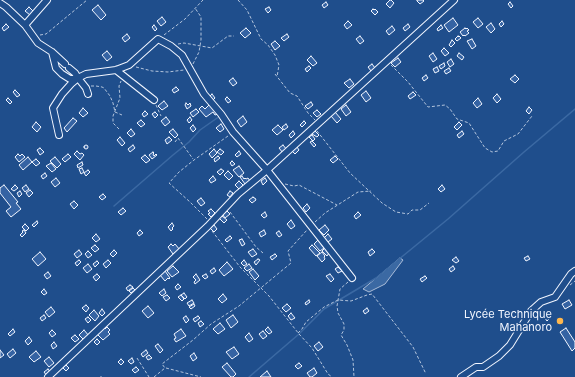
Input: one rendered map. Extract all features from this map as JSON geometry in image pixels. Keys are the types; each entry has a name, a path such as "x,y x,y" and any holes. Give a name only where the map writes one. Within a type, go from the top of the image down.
{"street":[{"path":"25,25 47,0"},
{"path":"48,377 210,224 238,194 267,170 454,0"},
{"path":"0,3 25,25 38,43 52,52 75,73 77,79 86,88 88,94"},
{"path":"59,136 53,108 62,94 77,79 86,74 116,70 129,65 158,39 171,46 182,55 204,94 221,114 233,132 267,170 352,278"},
{"path":"52,52 56,68 70,79 77,79"},
{"path":"116,70 154,100"},
{"path":"462,377 476,367 483,367 510,346 531,312 541,302 555,297 571,274 575,271"}],"path":[{"path":"33,37 46,34 87,0"},
{"path":"158,39 185,19 203,0"},
{"path":"238,0 247,10 261,39 268,45 275,55 279,65 278,77"},
{"path":"129,65 152,72 191,70 199,52 201,40 201,18 195,8"},
{"path":"171,46 184,43 212,48 228,36 234,36"},
{"path":"387,61 408,82 428,107 445,105 457,118 469,123 485,148 492,152 498,151 504,141 518,134 532,116"},
{"path":"275,74 290,92 297,96 350,173 371,191 382,203 401,214 408,214 412,210 420,210 429,203"},
{"path":"119,129 113,123 120,98 119,86 123,75"},
{"path":"91,86 104,88 114,103 115,112"},
{"path":"154,100 161,116"},
{"path":"115,112 122,115"},
{"path":"233,132 179,172 169,184 190,202 210,224 240,267 269,296 298,333 312,348 328,374 332,377"},
{"path":"175,142 178,138 194,160"},
{"path":"278,184 294,186 299,185 337,205"},
{"path":"200,377 165,368 162,364 193,340 210,324 239,306 291,263 288,251 325,213 358,192 371,191"},
{"path":"226,206 256,248 263,253"},
{"path":"352,278 340,289 338,313 344,324 342,335 353,360 354,377"},
{"path":"298,333 306,322 324,307 338,300 351,301 372,294 413,347 426,374"},
{"path":"136,358 149,377"},
{"path":"154,377 165,368"}],"water":[{"path":"400,258 403,260 385,284 369,292 363,289"}],"building":[{"path":"390,0 394,3 390,8 386,4"},
{"path":"417,0 423,0 424,1 420,4"},
{"path":"326,2 328,5 324,8 322,5"},
{"path":"510,2 513,6 511,8 508,4"},
{"path":"98,5 106,15 101,20 92,10"},
{"path":"29,7 33,11 30,15 25,11"},
{"path":"269,7 271,10 268,13 265,9"},
{"path":"373,9 378,12 375,15 371,11"},
{"path":"162,17 166,22 161,26 157,21"},
{"path":"453,18 458,25 449,32 444,25"},
{"path":"478,18 483,24 478,28 473,22"},
{"path":"348,21 352,25 347,29 344,25"},
{"path":"502,21 504,24 501,27 499,24"},
{"path":"491,23 495,29 491,33 486,27"},
{"path":"6,24 9,27 4,31 2,28"},
{"path":"408,24 410,27 405,31 403,28"},
{"path":"154,25 157,29 155,31 152,27"},
{"path":"441,25 443,28 438,31 437,29"},
{"path":"392,26 395,30 389,35 386,31"},
{"path":"246,28 251,33 245,38 240,33"},
{"path":"465,28 469,30 467,31 469,33 463,36 460,32"},
{"path":"127,34 130,38 125,42 122,38"},
{"path":"287,34 289,37 284,41 281,38"},
{"path":"360,36 364,41 360,44 356,39"},
{"path":"458,36 461,38 457,41 455,39"},
{"path":"472,39 476,46 472,49 467,41"},
{"path":"452,40 455,43 451,47 449,45"},
{"path":"275,41 280,46 275,50 271,44"},
{"path":"444,48 449,53 445,56 441,51"},
{"path":"107,51 112,57 107,61 102,55"},
{"path":"433,53 437,59 433,62 429,56"},
{"path":"459,53 464,57 462,60 457,56"},
{"path":"311,56 317,63 313,66 307,60"},
{"path":"398,58 401,62 395,67 391,63"},
{"path":"451,59 454,64 450,67 447,62"},
{"path":"444,63 445,66 441,69 439,66"},
{"path":"372,64 375,68 371,71 368,67"},
{"path":"309,66 311,68 307,72 305,69"},
{"path":"437,67 439,71 435,73 433,69"},
{"path":"449,68 451,71 446,74 444,71"},
{"path":"426,75 428,78 424,81 422,78"},
{"path":"515,75 519,79 515,83 510,79"},
{"path":"233,78 237,83 233,86 229,81"},
{"path":"350,79 354,84 349,88 344,83"},
{"path":"176,87 179,90 174,93 172,90"},
{"path":"15,90 20,95 17,97 13,92"},
{"path":"366,91 371,98 366,102 361,95"},
{"path":"413,92 416,95 410,99 408,96"},
{"path":"212,94 215,98 213,100 210,96"},
{"path":"497,94 501,99 497,103 493,98"},
{"path":"227,97 231,101 228,103 225,99"},
{"path":"8,98 12,102 10,104 6,100"},
{"path":"478,98 482,104 477,108 473,103"},
{"path":"164,101 168,106 162,110 158,106"},
{"path":"311,102 313,105 308,109 305,106"},
{"path":"186,103 188,105 190,103 191,106 187,109 185,105"},
{"path":"210,104 218,114 215,115 213,112 206,117 199,109 202,106 205,109"},
{"path":"346,105 351,112 346,116 341,109"},
{"path":"529,107 532,110 529,114 526,111"},
{"path":"83,108 88,113 83,117 79,113"},
{"path":"196,109 199,112 193,117 190,113"},
{"path":"317,110 321,114 317,117 313,113"},
{"path":"145,111 148,114 144,117 142,114"},
{"path":"155,112 158,115 155,118 152,114"},
{"path":"335,112 341,119 337,123 331,116"},
{"path":"243,116 247,122 241,127 237,121"},
{"path":"166,117 170,122 165,126 161,121"},
{"path":"190,117 192,120 189,123 187,120"},
{"path":"73,118 77,121 67,132 64,128"},
{"path":"141,120 145,124 141,127 137,123"},
{"path":"304,121 306,123 302,127 300,125"},
{"path":"36,122 41,127 37,132 32,127"},
{"path":"459,122 462,125 457,130 454,127"},
{"path":"221,124 224,129 220,132 216,128"},
{"path":"286,124 288,127 284,130 282,127"},
{"path":"193,125 196,129 193,132 190,128"},
{"path":"278,125 283,130 277,135 272,130"},
{"path":"131,129 135,134 131,137 127,133"},
{"path":"173,129 178,135 175,138 169,132"},
{"path":"293,131 295,134 291,138 289,135"},
{"path":"315,131 319,135 317,137 312,134"},
{"path":"462,131 464,134 459,138 457,135"},
{"path":"312,135 315,139 313,141 309,137"},
{"path":"120,137 125,143 122,146 117,140"},
{"path":"169,137 172,140 167,144 165,140"},
{"path":"312,141 316,145 314,147 310,142"},
{"path":"84,145 88,145 88,149 84,149"},
{"path":"133,145 135,148 130,152 128,149"},
{"path":"283,145 287,150 283,153 279,148"},
{"path":"297,147 299,150 295,154 292,151"},
{"path":"40,148 44,152 40,155 37,150"},
{"path":"214,149 217,153 212,158 209,154"},
{"path":"220,149 224,152 221,155 217,152"},
{"path":"77,151 84,155 80,160 74,154"},
{"path":"239,151 241,154 237,157 235,155"},
{"path":"153,152 154,156 156,154 157,155 152,159 149,155"},
{"path":"18,154 20,156 22,154 25,157 19,162 15,157"},
{"path":"68,154 71,157 65,162 62,159"},
{"path":"145,155 150,160 146,163 141,158"},
{"path":"218,156 220,158 215,162 214,159"},
{"path":"335,156 338,159 333,163 330,160"},
{"path":"28,157 32,162 23,170 19,165"},
{"path":"55,157 61,164 57,168 50,161"},
{"path":"36,159 40,163 36,166 32,162"},
{"path":"232,161 235,164 232,166 230,163"},
{"path":"82,162 83,165 78,168 77,165"},
{"path":"51,163 56,169 52,172 46,166"},
{"path":"239,166 244,173 239,177 233,170"},
{"path":"82,168 84,172 81,174 79,169"},
{"path":"221,169 224,171 220,175 217,172"},
{"path":"88,170 90,172 86,176 84,173"},
{"path":"228,171 233,176 229,180 224,175"},
{"path":"45,173 47,176 43,179 41,176"},
{"path":"213,176 216,180 211,183 209,180"},
{"path":"242,176 244,179 248,178 250,181 245,184 240,177"},
{"path":"56,178 60,183 55,187 51,182"},
{"path":"265,178 267,181 263,185 261,181"},
{"path":"239,181 243,185 239,189 235,185"},
{"path":"4,185 18,202 16,203 21,209 11,217 6,211 11,207 0,193 0,188"},
{"path":"15,185 18,188 14,191 11,189"},
{"path":"26,185 29,189 25,192 22,188"},
{"path":"442,185 445,189 441,192 438,189"},
{"path":"30,190 33,193 29,197 26,193"},
{"path":"20,191 22,194 19,197 17,193"},
{"path":"230,191 233,193 230,197 227,195"},
{"path":"103,194 106,197 102,200 99,197"},
{"path":"253,197 256,200 252,203 249,200"},
{"path":"201,198 205,203 201,206 197,201"},
{"path":"74,201 78,205 74,209 70,204"},
{"path":"307,204 310,208 306,212 303,208"},
{"path":"123,208 126,211 121,215 118,212"},
{"path":"211,209 215,213 211,217 208,214 210,213 208,211"},
{"path":"227,211 230,214 225,218 223,215"},
{"path":"265,212 267,216 264,218 261,215"},
{"path":"358,212 361,215 356,219 354,216"},
{"path":"222,216 227,220 224,223 219,218"},
{"path":"291,220 295,226 291,229 287,224"},
{"path":"37,221 38,223 34,227 32,225"},
{"path":"172,223 174,226 171,231 168,227"},
{"path":"25,224 29,228 26,231 22,227"},
{"path":"214,225 217,229 214,232 210,228"},
{"path":"325,225 329,230 324,235 319,230"},
{"path":"24,230 26,233 22,237 20,235"},
{"path":"140,230 143,233 139,236 137,233"},
{"path":"264,230 266,234 261,237 259,233"},
{"path":"279,231 282,235 279,237 276,233"},
{"path":"96,234 100,239 96,242 92,238"},
{"path":"328,234 332,239 328,242 324,238"},
{"path":"230,236 232,238 227,242 225,240"},
{"path":"242,239 245,244 242,246 239,240"},
{"path":"318,240 324,248 320,251 314,244"},
{"path":"171,244 173,246 175,244 180,250 177,253 176,252 173,254 168,247"},
{"path":"95,245 99,249 95,252 91,248"},
{"path":"312,245 320,253 316,256 309,248"},
{"path":"325,248 329,253 327,256 322,251"},
{"path":"253,249 257,254 252,257 248,252"},
{"path":"372,249 375,252 370,256 368,252"},
{"path":"79,250 82,254 77,258 74,254"},
{"path":"114,250 117,253 113,257 110,254"},
{"path":"88,251 92,255 88,258 85,254"},
{"path":"40,252 46,259 38,266 32,259"},
{"path":"322,252 325,259 322,262 317,256"},
{"path":"275,254 277,256 272,260 270,257"},
{"path":"528,256 530,259 526,261 524,258"},
{"path":"456,257 459,261 456,263 452,260"},
{"path":"258,259 260,260 256,265 254,262"},
{"path":"79,260 81,262 77,266 75,263"},
{"path":"108,260 111,263 106,268 103,264"},
{"path":"244,260 247,264 244,266 241,263"},
{"path":"97,261 99,263 95,267 93,264"},
{"path":"227,262 233,269 224,276 219,270"},
{"path":"88,264 92,269 87,273 83,268"},
{"path":"249,264 252,268 247,271 244,268"},
{"path":"173,266 179,272 172,277 167,271"},
{"path":"453,266 455,269 451,272 449,269"},
{"path":"338,267 342,271 338,273 335,269"},
{"path":"214,268 216,271 212,274 210,271"},
{"path":"253,269 259,276 255,280 249,272"},
{"path":"165,271 170,278 165,281 160,275"},
{"path":"48,272 51,276 47,279 44,275"},
{"path":"97,274 100,277 96,281 93,277"},
{"path":"196,274 200,280 195,284 194,282 196,280 193,277"},
{"path":"206,274 208,277 205,279 202,276"},
{"path":"330,274 334,279 331,282 326,276"},
{"path":"425,276 427,278 422,282 420,279"},
{"path":"178,284 181,287 177,290 175,287"},
{"path":"130,285 133,287 128,291 126,288"},
{"path":"133,288 135,290 131,293 129,291"},
{"path":"44,289 47,293 44,295 41,292"},
{"path":"164,289 166,293 162,296 159,293"},
{"path":"184,293 187,297 185,299 181,295"},
{"path":"223,294 227,299 222,303 218,299"},
{"path":"167,295 170,298 166,301 163,297"},
{"path":"181,295 184,299 182,301 178,297"},
{"path":"192,300 194,303 189,306 187,303"},
{"path":"309,300 310,302 306,305 305,303"},
{"path":"569,300 572,305 565,309 562,304"},
{"path":"194,304 195,306 191,309 189,307"},
{"path":"287,304 291,308 286,312 282,308"},
{"path":"86,305 89,308 86,312 82,308"},
{"path":"148,306 154,313 148,318 142,311"},
{"path":"51,307 55,312 49,317 45,312"},
{"path":"367,308 369,311 365,314 363,311"},
{"path":"102,309 105,313 102,316 99,313"},
{"path":"94,310 99,316 95,321 89,315"},
{"path":"291,313 295,318 291,320 288,316"},
{"path":"44,315 46,318 42,321 40,318"},
{"path":"233,315 238,322 231,328 226,320"},
{"path":"548,315 550,318 547,321 544,317"},
{"path":"186,316 189,320 186,323 183,318"},
{"path":"198,316 200,318 195,322 193,319"},
{"path":"88,317 91,320 88,323 85,319"},
{"path":"201,321 204,324 200,327 198,323"},
{"path":"220,323 225,329 218,334 213,329"},
{"path":"107,327 110,330 108,332 110,334 103,340 97,334"},
{"path":"268,327 272,332 269,334 265,330"},
{"path":"566,328 575,342 575,348 572,351 560,332"},
{"path":"13,329 15,332 10,336 8,334"},
{"path":"181,329 186,336 176,342 174,339 176,338 174,334"},
{"path":"52,330 56,334 52,337 49,333"},
{"path":"84,330 89,336 84,340 79,335"},
{"path":"263,331 267,336 263,339 259,334"},
{"path":"249,333 253,339 249,342 245,337"},
{"path":"75,335 79,339 75,342 71,338"},
{"path":"29,337 32,341 28,345 25,341"},
{"path":"97,339 100,342 97,345 94,342"},
{"path":"54,342 57,346 53,349 51,345"},
{"path":"319,342 323,347 318,351 314,346"},
{"path":"158,344 163,350 160,353 155,346"},
{"path":"234,347 239,354 232,359 226,352"},
{"path":"13,349 16,353 10,358 7,354"},
{"path":"0,350 4,355 0,358"},
{"path":"146,350 148,353 143,357 141,354"},
{"path":"36,351 41,357 34,362 29,357"},
{"path":"194,353 197,358 193,361 190,356"},
{"path":"149,355 152,358 148,360 146,357"},
{"path":"49,357 54,363 49,367 44,361"},
{"path":"132,358 134,362 131,364 128,361"},
{"path":"121,359 124,362 121,365 118,362"},
{"path":"227,363 236,374 233,377 231,377 222,367"},
{"path":"299,363 302,366 298,369 295,366"},
{"path":"66,365 69,368 66,371 63,368"},
{"path":"136,367 139,370 135,373 132,370"},
{"path":"314,368 317,373 310,377 307,373"},
{"path":"48,369 51,373 47,376 44,372"},
{"path":"267,371 271,377 260,377"}],"waterway":[{"path":"249,377 299,334 324,309 376,278 448,219 575,109"},
{"path":"114,206 189,142 200,130 220,116"}],"place":[{"name":"Lycée Technique Mahanoro","path":"560,321"}]}
